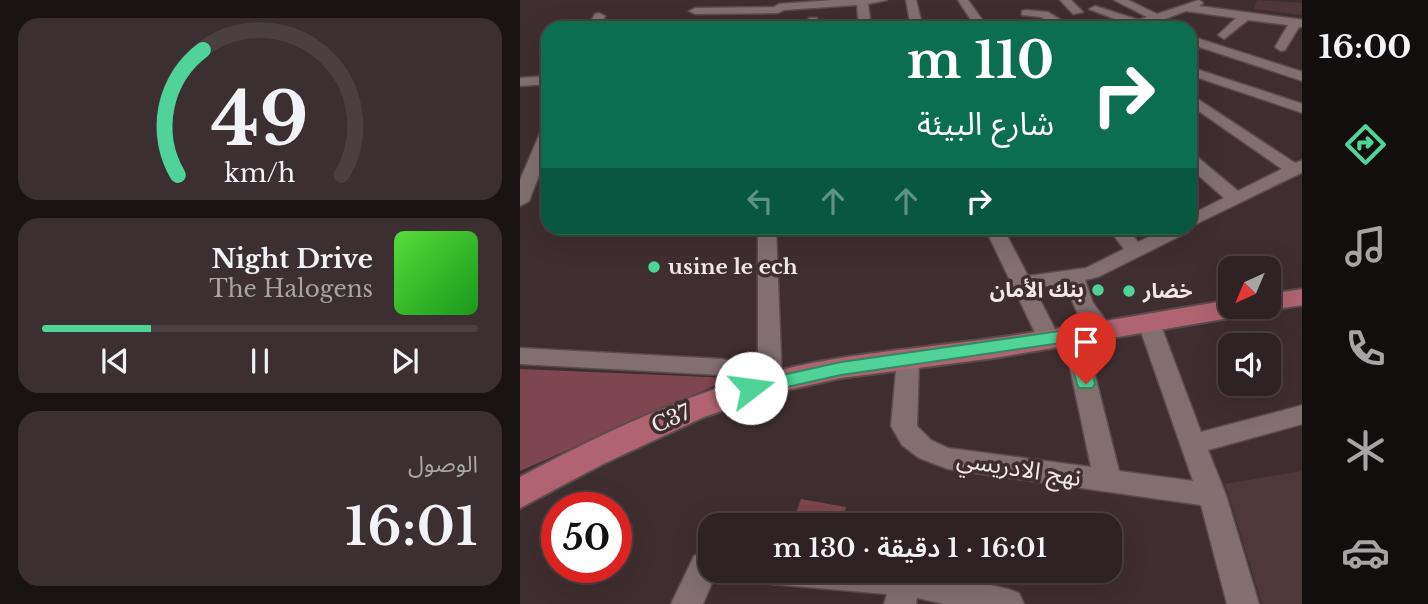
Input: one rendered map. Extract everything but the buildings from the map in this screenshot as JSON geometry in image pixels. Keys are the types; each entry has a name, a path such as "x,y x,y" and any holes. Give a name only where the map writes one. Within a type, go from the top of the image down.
{"main road":[{"path":"1281,301 1302,297"},
{"name":"C37","path":"520,494 591,455 693,409 770,383 841,369 1218,311"}],"street":[{"path":"862,0 864,21"},
{"path":"695,11 779,9 882,0"},
{"path":"911,0 916,21"},
{"path":"963,0 977,21"},
{"path":"1064,0 1077,12"},
{"path":"1119,0 1151,21"},
{"path":"1159,21 1204,0"},
{"path":"1188,8 1299,24"},
{"path":"1095,9 1121,21"},
{"path":"1031,21 1023,10 1044,14 1056,21"},
{"path":"1224,35 1244,17"},
{"path":"1281,47 1299,24"},
{"path":"1197,42 1302,77"},
{"path":"1197,73 1302,108"},
{"path":"520,82 541,80"},
{"path":"1197,102 1299,168"},
{"path":"520,201 541,150"},
{"path":"1197,165 1235,198"},
{"path":"1197,218 1299,168"},
{"path":"520,356 722,367 738,370 770,383 767,235"},
{"path":"998,235 1022,283 1075,335"},
{"path":"1122,235 1135,251"},
{"path":"1022,283 1091,274 1167,235"},
{"path":"1074,278 1083,304 1075,335 1108,481"},
{"path":"1149,323 1212,495 1243,604"},
{"name":"نهج الادريسي","path":"908,360 904,426 907,434 931,452 948,457 1212,495"},
{"path":"1193,444 1302,414"},
{"path":"687,604 698,581"},
{"path":"849,583 1008,604"}],"shaded area":[{"path":"1257,0 1302,3 1302,15 1254,9"},
{"path":"520,369 732,378 520,471"},
{"path":"1302,471 1302,604 1262,604 1225,484"},
{"path":"801,499 846,507 845,513 796,513"}],"place":[{"name":"usine le ech","path":"654,267"},
{"name":"بنك الأمان","path":"1098,290"},
{"name":"خضار","path":"1129,291"}],"route":[{"path":"751,388 841,369 1074,335 1086,384"}]}
